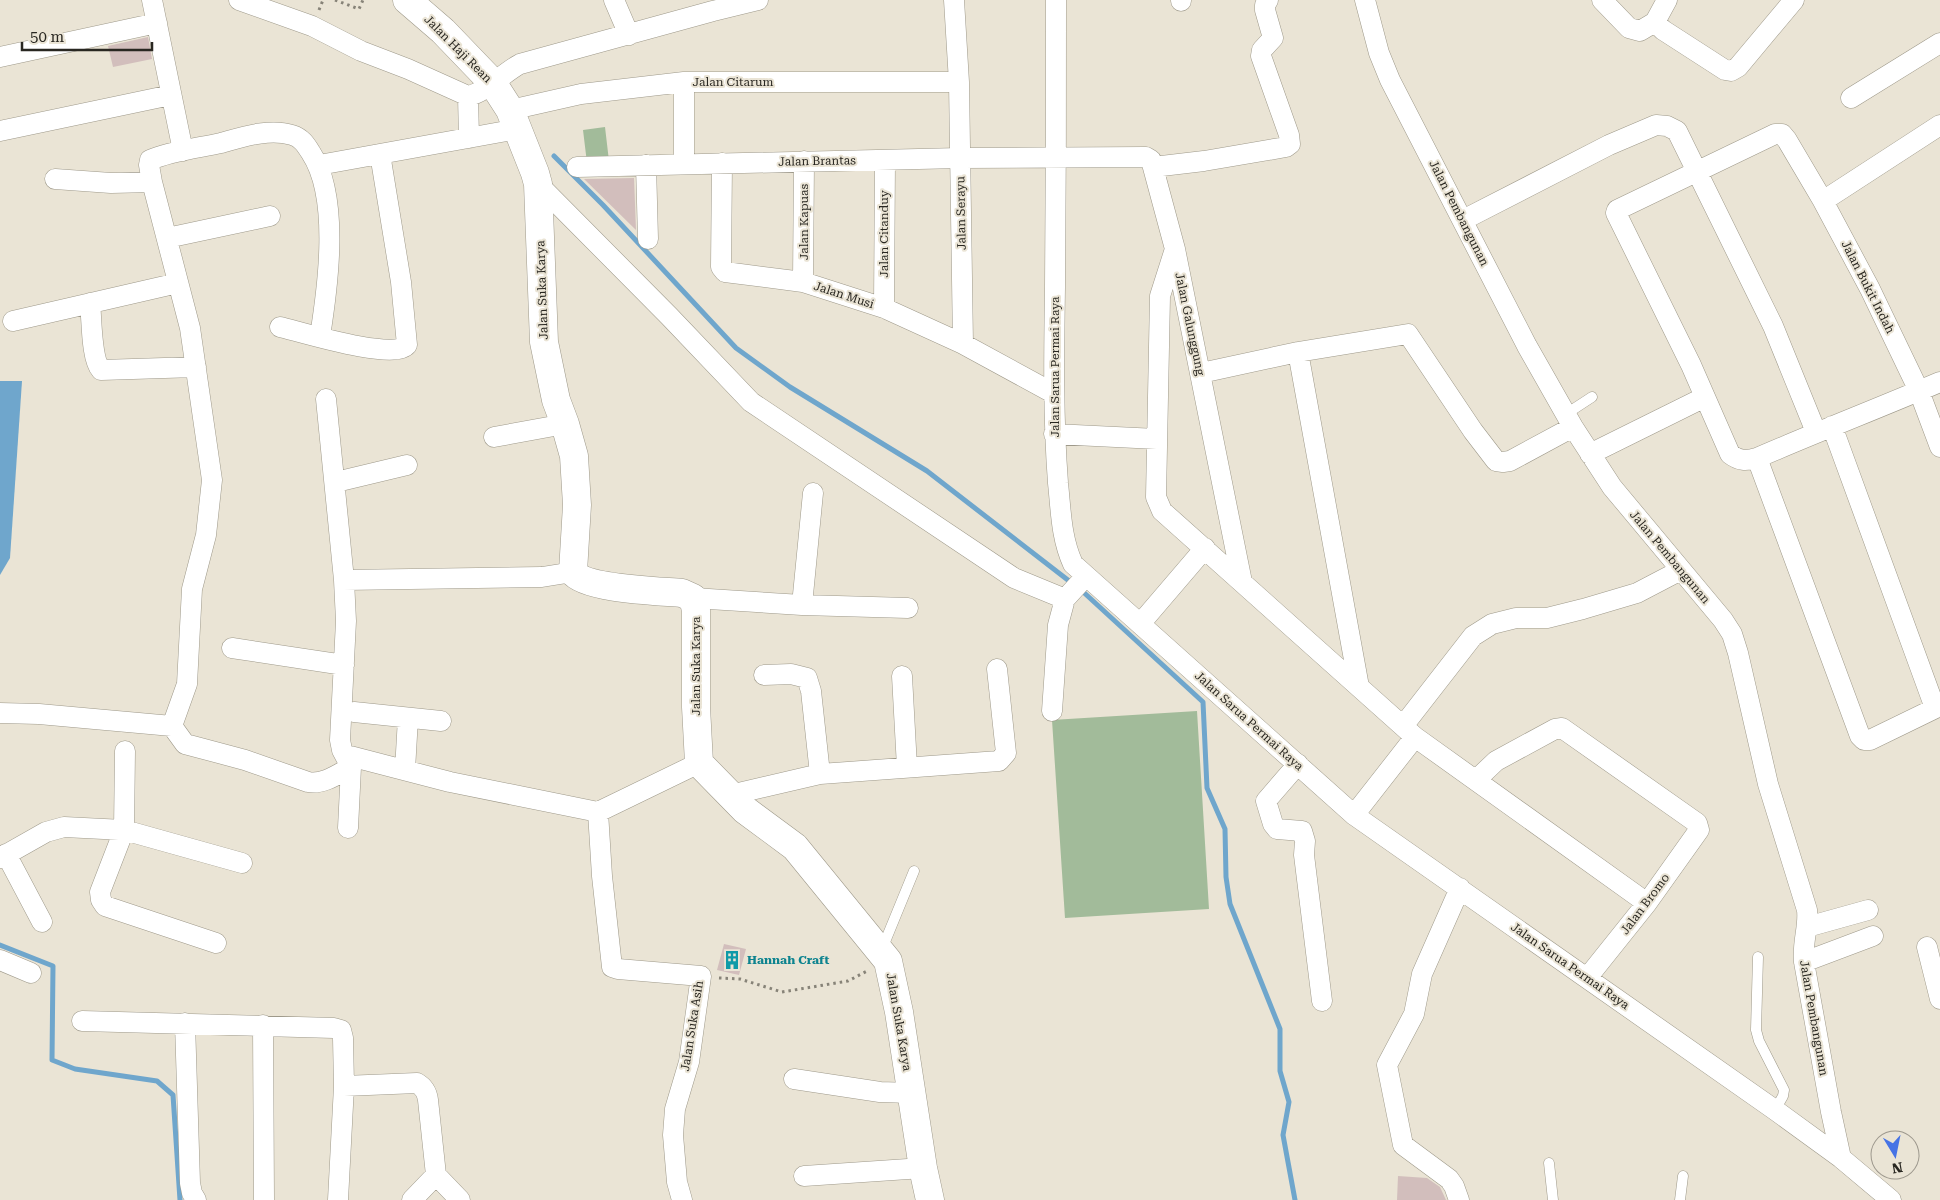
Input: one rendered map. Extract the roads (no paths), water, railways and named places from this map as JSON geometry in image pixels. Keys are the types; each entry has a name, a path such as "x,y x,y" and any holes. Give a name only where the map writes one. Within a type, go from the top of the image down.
{"street":[{"path":"152,0 183,151"},
{"path":"239,0 312,26 361,51 468,96 477,94 508,70 520,64 629,35 737,2 758,0"},
{"name":"Jalan Haji Rean","path":"407,0 443,31 492,82 514,119"},
{"path":"614,0 629,35"},
{"name":"Jalan Serayu","path":"954,0 959,82 963,344"},
{"name":"Jalan Sarua Permai Raya","path":"1056,0 1057,158 1054,434 1062,530 1066,549 1073,564 1076,587 1140,624 1354,815 1775,1110 1841,1158 1891,1200"},
{"path":"1057,158 1146,157 1151,160 1153,166 1286,147 1290,144 1289,135 1261,56 1262,50 1273,38 1265,10 1268,0"},
{"name":"Jalan Pembangunan","path":"1365,0 1390,80 1527,346 1590,454 1612,487 1723,620 1732,634 1768,784 1808,910 1807,927 1803,940 1804,962 1827,1093 1841,1158"},
{"path":"1602,0 1633,30 1645,29 1655,22 1667,0"},
{"path":"1655,22 1663,30 1725,70 1730,70 1738,67 1794,0"},
{"path":"0,57 157,23"},
{"path":"1851,98 1940,43"},
{"path":"684,82 684,164"},
{"name":"Jalan Citarum","path":"319,164 470,138 581,94 684,82 959,82"},
{"path":"0,131 171,95"},
{"path":"468,96 470,138"},
{"name":"Jalan Suka Karya","path":"514,119 538,184 544,342 556,400 574,456 577,505 573,572 578,578 598,584 682,593 693,598 696,610 696,707 699,763 730,795 764,825 781,835 795,847 884,956 899,1012 923,1168 930,1200"},
{"path":"1463,220 1609,145 1656,125 1667,126 1677,132 1824,429 1938,707 1870,740 1864,740 1860,736 1757,458"},
{"path":"1823,201 1940,125"},
{"path":"172,726 187,684 192,589 206,535 212,480 190,328 152,182 148,165 150,160 264,133 293,135 304,141 319,164 328,212 330,235 320,336"},
{"name":"Jalan Bukit Indah","path":"1698,173 1774,134 1782,134 1823,201 1870,289 1919,391 1940,447"},
{"path":"280,327 375,350 400,350 407,345 401,282 380,154"},
{"name":"Jalan Brantas","path":"577,167 960,158 1057,158"},
{"name":"Jalan Citanduy","path":"884,160 884,308"},
{"name":"Jalan Kapuas","path":"803,282 804,162"},
{"name":"Jalan Musi","path":"722,163 721,267 724,272 803,282 884,308 963,344 1053,393"},
{"path":"646,165 648,239"},
{"name":"Jalan Galunggung","path":"1153,166 1175,249 1242,582"},
{"path":"1698,173 1618,208 1616,213 1691,365 1730,454 1738,460 1757,458 1940,382"},
{"path":"55,179 111,183 152,182"},
{"path":"538,184 751,402 1014,578 1076,587 1058,625 1052,711"},
{"path":"167,238 270,216"},
{"path":"1175,249 1160,296 1156,497 1162,511 1409,731 1647,903"},
{"path":"13,322 178,283"},
{"path":"90,304 95,356 101,370 196,367"},
{"path":"1200,373 1298,352 1408,334 1473,431 1496,460 1510,461 1570,420"},
{"path":"1298,352 1358,687"},
{"path":"1590,454 1705,397"},
{"path":"326,398 336,482 344,580 346,621 340,740 342,750 349,761 348,828"},
{"path":"494,437 565,424"},
{"path":"1054,434 1157,439"},
{"path":"336,482 407,465"},
{"path":"802,605 813,493"},
{"path":"1140,624 1205,548"},
{"path":"1354,815 1473,636 1492,624 1516,618 1547,618 1638,593 1680,570"},
{"path":"344,580 542,577 573,572"},
{"path":"693,598 802,605 908,608"},
{"path":"232,648 344,666"},
{"path":"730,795 820,774 999,761 1004,758 1006,753 996,669"},
{"path":"764,675 791,674 807,678 811,691 820,774"},
{"path":"902,676 906,767"},
{"path":"354,712 441,721"},
{"path":"0,713 39,714 172,726 185,744 245,760 314,784 326,781 349,761"},
{"path":"405,770 408,718"},
{"name":"Jalan Bromo","path":"1476,780 1496,761 1555,729 1562,728 1657,794 1699,826 1699,830 1647,903 1587,978"},
{"path":"125,750 124,830 100,892 101,900 105,906 216,942"},
{"path":"349,761 405,770 450,782 598,812 699,763"},
{"path":"1298,764 1266,801 1273,824 1277,829 1302,831 1305,836 1304,855 1322,1001"},
{"name":"Jalan Suka Asih","path":"598,812 604,904 612,967 701,976 688,1062 675,1109 674,1144 677,1182 682,1200"},
{"path":"42,922 3,856 46,832 64,828 124,830 242,863"},
{"path":"1459,1200 1454,1186 1449,1179 1403,1145 1387,1065 1414,1014 1422,974 1460,888"},
{"path":"1807,927 1868,910"},
{"path":"1804,962 1873,936"},
{"path":"1927,947 1938,987"},
{"path":"0,960 31,973"},
{"path":"82,1021 334,1028 342,1030 344,1086 338,1200"},
{"path":"186,1023 190,1183 196,1200"},
{"path":"263,1026 264,1200"},
{"path":"794,1079 880,1092 911,1093"},
{"path":"344,1086 417,1084 422,1086 427,1095 436,1175 460,1200"},
{"path":"804,1176 923,1168"},
{"path":"412,1200 436,1175"}],"lane":[{"path":"1570,420 1592,397"},
{"path":"884,956 914,871"},
{"path":"1758,957 1756,1030 1759,1041 1784,1090 1783,1096 1775,1110"},
{"path":"1549,1163 1553,1200"},
{"path":"1680,1200 1683,1176"}],"water":[{"path":"0,381 22,381 10,558 0,575"}],"waterway":[{"path":"554,156 603,205 736,348 790,387 927,471 1073,584"},
{"path":"1080,589 1203,702 1207,788 1225,829 1226,877 1230,904 1280,1029 1280,1071 1289,1102 1283,1135 1295,1200"},
{"path":"0,945 53,966 52,1060 75,1069 157,1081 173,1095 180,1200"}],"place":[{"name":"Hannah Craft","path":"732,960"}]}
